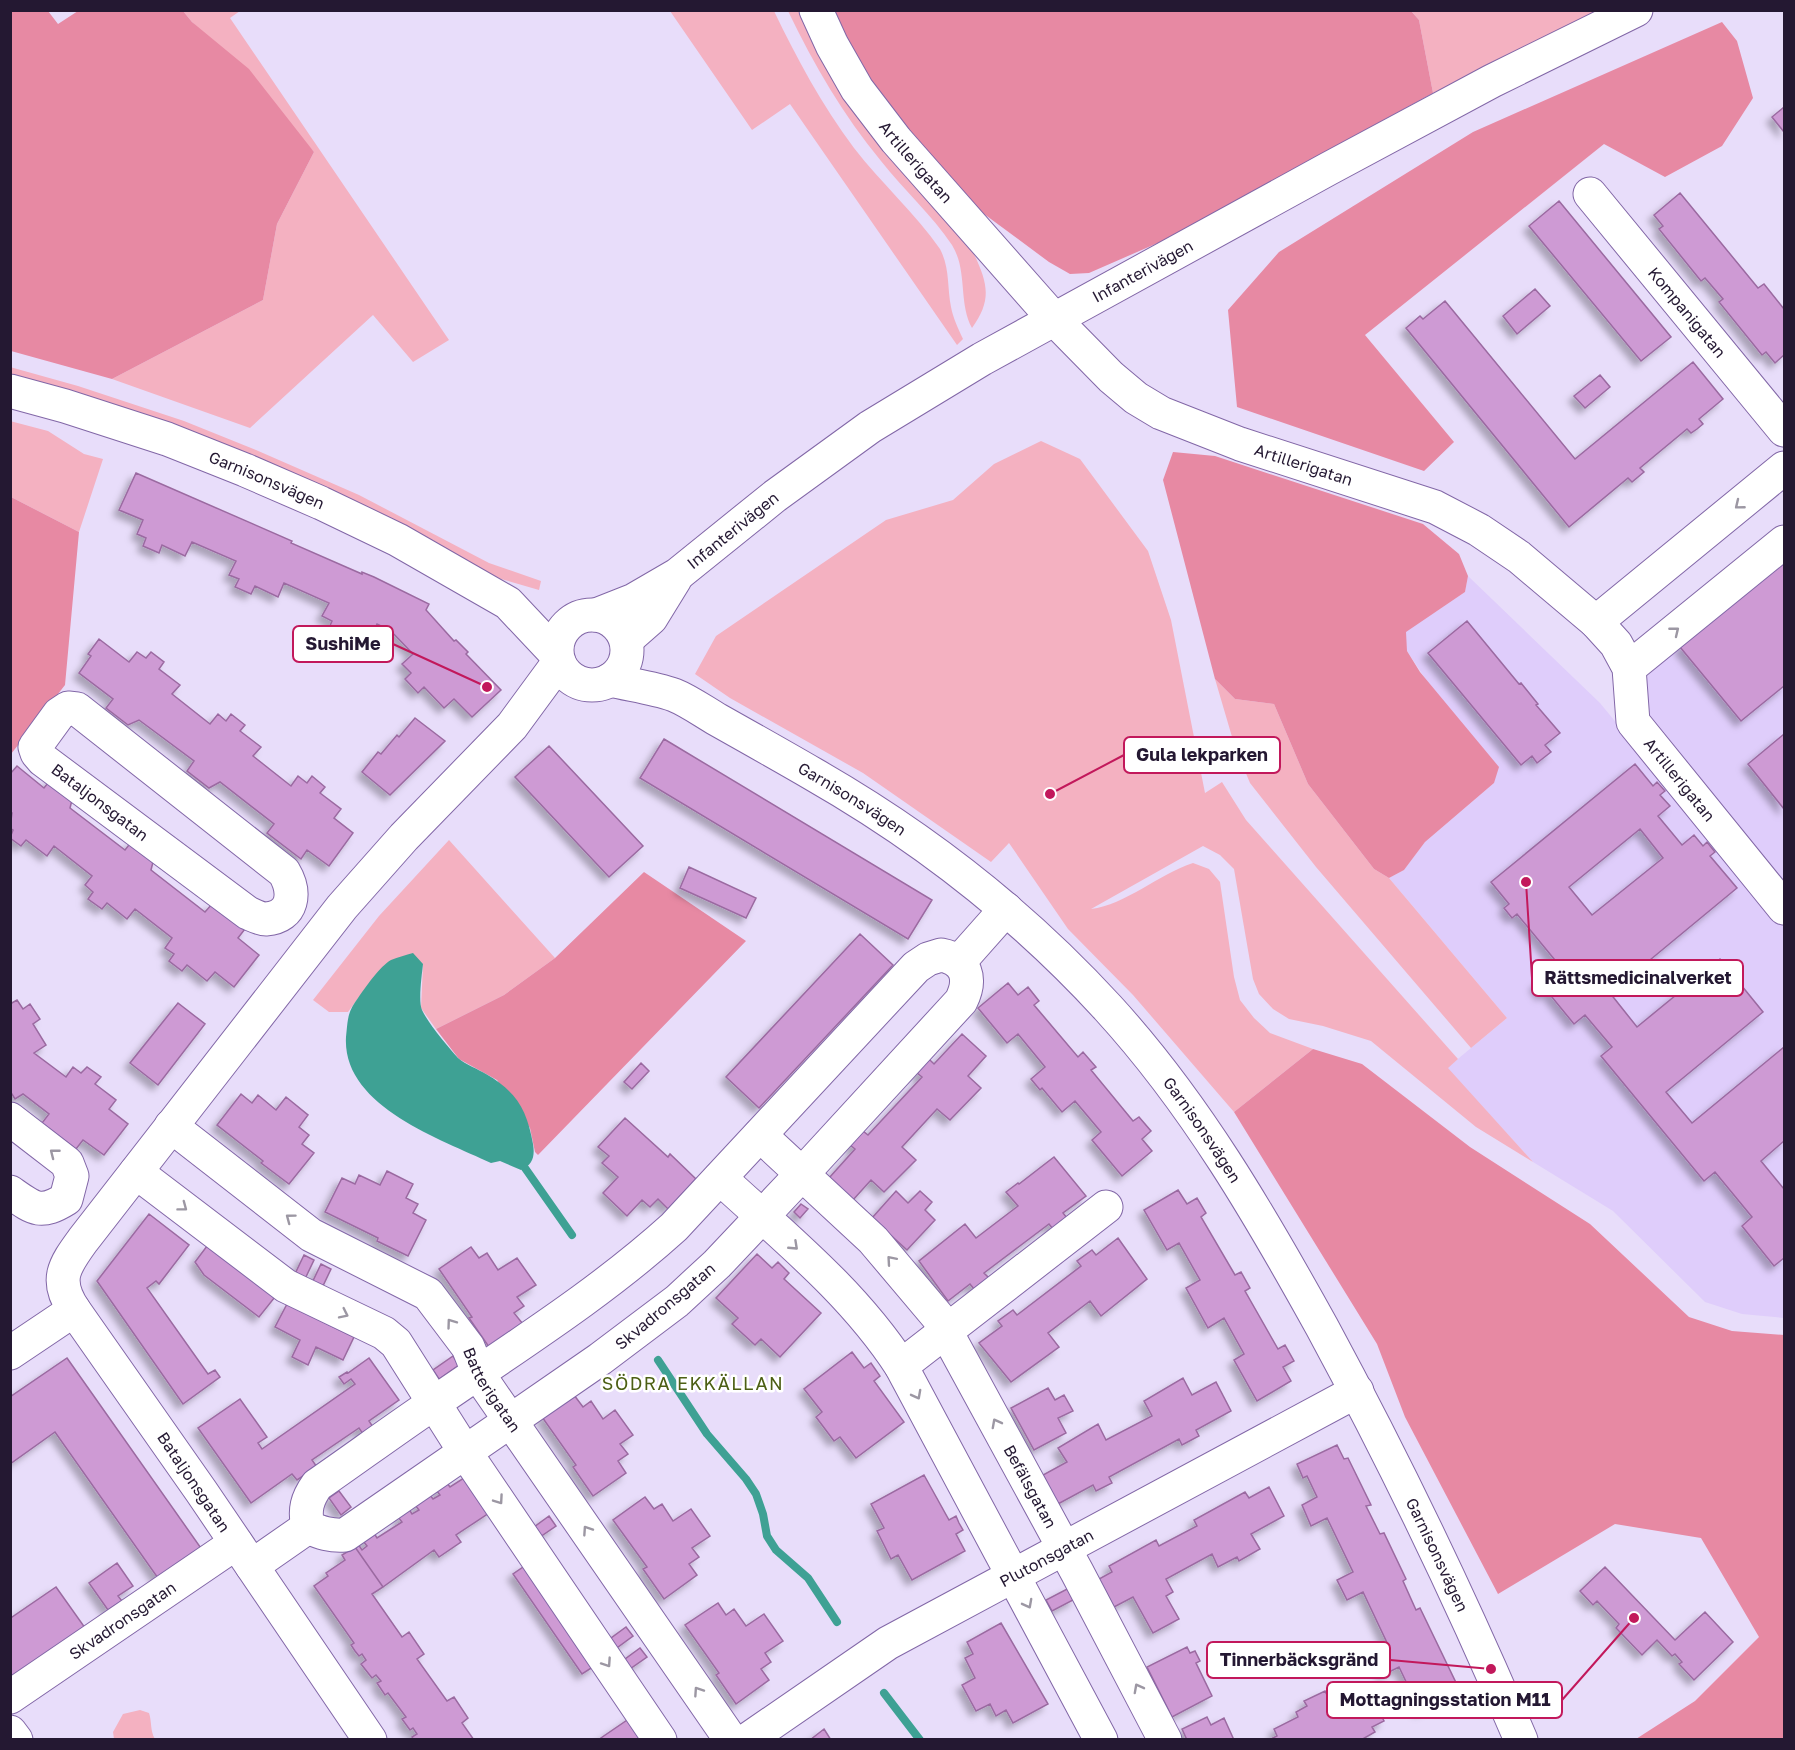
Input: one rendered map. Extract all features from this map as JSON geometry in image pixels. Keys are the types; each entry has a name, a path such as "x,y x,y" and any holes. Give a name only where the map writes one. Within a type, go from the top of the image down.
{"street":[{"name":"Artillerigatan","path":"816,10 832,45 857,89 896,140 1054,320 1111,377 1136,398 1161,413 1240,444 1435,507 1479,530 1519,557 1596,622 1616,644 1629,668 1633,722 1785,908"},
{"name":"Infanterivägen","path":"588,615 634,600 677,575 775,496 870,428 982,359 1492,81 1636,10"},
{"name":"Kompanigatan","path":"1590,194 1785,430"},
{"name":"Garnisonsvägen","path":"10,391 65,406 167,440 283,485 398,540 508,603 557,658"},
{"path":"1596,622 1785,468"},
{"path":"1629,668 1785,542"},
{"name":"Infanterivägen","path":"627,644 651,618 677,575"},
{"name":"Garnisonsvägen","path":"508,603 588,615"},
{"path":"588,615 603,616 615,622 627,644 625,662 617,675 600,683 582,684 567,675 557,658 556,646 567,624 588,615"},
{"name":"Garnisonsvägen","path":"627,644 675,696 868,807 946,861 1006,909 1067,966 1110,1011 1188,1106 1271,1238 1357,1391 1461,1600 1521,1740"},
{"name":"Bataljonsgatan","path":"370,1740 74,1310 63,1290 62,1280 65,1267 97,1221 322,932 372,871 512,726 557,658"},
{"name":"Garnisonsvägen","path":"600,683 675,696"},
{"name":"Bataljonsgatan","path":"512,726 600,683"},
{"name":"Bataljonsgatan","path":"68,708 76,709 284,872 291,883 292,896 289,906 279,916 264,919 248,913 43,759 35,747 59,714 68,708"},
{"path":"289,906 322,932"},
{"path":"308,1527 305,1516 309,1496 317,1485 478,1374 644,1254 674,1227 916,967 928,959 941,955 959,962 1006,909"},
{"name":"Skvadronsgatan","path":"10,1697 244,1554 308,1527 320,1533 334,1536 345,1535 615,1348 677,1301 717,1264 961,1001 967,991 967,979 959,962"},
{"path":"10,1119 67,1163 72,1176 66,1199 50,1209 36,1208 10,1192"},
{"name":"Batterigatan","path":"171,1126 311,1235 428,1294 468,1347 478,1374 731,1740"},
{"name":"Befälsgatan","path":"760,1135 882,1250 938,1317 1165,1740"},
{"path":"136,1172 286,1286 384,1334 396,1343 465,1452 660,1740"},
{"path":"720,1178 840,1288 891,1349 1101,1740"},
{"path":"66,1199 97,1221"},
{"path":"901,1366 1106,1207"},
{"path":"10,1353 74,1310"},
{"name":"Plutonsgatan","path":"747,1740 888,1643 1357,1391"},
{"path":"10,1732 16,1740"}],"shaded area":[{"path":"10,11 48,11 58,24 78,11 183,11 192,22 249,69 314,152 277,224 263,300 112,379 11,351"},
{"path":"183,11 240,11 230,18 449,340 413,362 373,315 250,428 112,379 263,300 277,224 314,152"},
{"path":"670,11 774,11 811,81 842,132 940,249 947,270 952,311 963,339 957,345 790,104 752,130"},
{"path":"788,11 799,11 817,46 974,254 986,292 983,309 972,328 965,308 960,265 952,245 854,126 808,51"},
{"path":"831,11 1411,11 1419,20 1433,93 1160,242 1089,273 1070,274 1049,262 980,211 934,166 861,68"},
{"path":"1411,11 1610,11 1433,93 1419,20"},
{"path":"1722,22 1737,41 1753,98 1722,146 1665,177 1604,144 1365,335 1454,442 1424,471 1237,407 1228,310 1279,252 1473,132"},
{"path":"10,367 78,386 184,421 256,450 359,495 489,563 541,581 539,590 501,579 463,561 11,378"},
{"path":"10,421 48,431 84,454 103,459 79,532 11,497"},
{"path":"1041,441 1080,459 1148,551 1171,620 1205,793 1222,782 1246,820 1458,1059 1448,1068 1533,1162 1476,1127 1371,1041 1323,1026 1289,1019 1273,1009 1259,994 1253,979 1234,869 1220,855 1203,846 1091,909 1116,902 1193,863 1209,869 1220,882 1234,977 1240,1000 1270,1033 1313,1049 1234,1112 1133,995 1068,929 1009,843 991,862 863,773 730,698 695,674 716,636 886,520 953,500 994,464"},
{"path":"1173,452 1215,456 1423,524 1459,554 1468,576 1465,592 1406,632 1407,651 1420,672 1499,767 1494,783 1425,842 1404,870 1389,878 1374,869 1308,784 1274,704 1235,699 1215,679 1163,480"},
{"path":"11,497 79,532 65,685 11,754"},
{"path":"1784,556 1784,884 1644,711 1645,679 1675,646"},
{"path":"1468,576 1600,703 1784,927 1784,1318 1742,1314 1705,1302 1613,1211 1533,1162 1447,1068 1507,1018 1389,878 1404,870 1425,842 1494,783 1407,651 1405,632 1465,592"},
{"path":"1215,679 1235,699 1274,704 1308,784 1374,869 1389,878 1507,1018 1471,1048 1316,867 1250,783 1235,747"},
{"path":"449,840 555,958 504,995 436,1029 421,1008 423,964 368,985 348,1012 329,1012 313,1000 379,916"},
{"path":"644,872 746,941 538,1155 535,1152 530,1128 497,1080 459,1059 436,1029 504,995 555,958"},
{"path":"413,953 423,964 420,1000 422,1010 429,1021 458,1058 506,1088 524,1112 531,1132 534,1152 531,1163 525,1168 521,1170 500,1161 491,1163 446,1143 398,1117 377,1101 360,1082 349,1061 346,1037 349,1016 354,1003 382,967 394,959"},
{"path":"1313,1049 1362,1064 1470,1147 1590,1224 1689,1317 1732,1331 1784,1335 1784,1739 1636,1739 1695,1701 1759,1637 1701,1538 1615,1524 1498,1594 1405,1417 1377,1344 1234,1112"},
{"path":"140,1710 149,1713 155,1739 114,1739 113,1732 123,1714"}],"building":[{"path":"1784,107 1784,132 1772,117"},
{"path":"1680,193 1758,288 1764,284 1784,309 1784,355 1775,363 1766,352 1762,355 1719,302 1723,299 1705,278 1701,281 1659,229 1663,226 1654,215"},
{"path":"1559,201 1671,337 1641,361 1529,226"},
{"path":"1535,289 1550,306 1517,334 1503,316"},
{"path":"1445,301 1575,459 1693,362 1723,399 1699,419 1703,424 1697,429 1691,433 1687,429 1640,468 1644,472 1632,482 1628,478 1569,527 1406,328 1420,316 1423,319"},
{"path":"1600,375 1610,387 1585,408 1574,396"},
{"path":"136,473 292,541 291,543 374,577 429,604 426,610 454,641 456,640 468,652 466,654 501,690 472,717 454,699 444,708 424,687 418,693 405,679 411,673 402,664 413,654 390,630 377,624 371,638 348,628 345,635 329,628 332,621 322,616 329,603 284,583 278,597 255,586 251,594 235,587 239,579 229,575 236,561 192,542 185,556 162,545 159,553 143,546 146,538 137,534 143,520 119,510"},
{"path":"1784,562 1784,686 1741,721 1680,647"},
{"path":"1467,621 1519,684 1521,683 1560,733 1545,745 1551,752 1537,763 1532,756 1521,765 1428,653"},
{"path":"99,639 129,662 137,652 146,658 151,652 164,662 159,669 180,685 172,694 210,724 218,714 226,721 231,714 245,725 240,731 261,747 253,756 291,786 298,776 307,783 312,776 325,787 320,793 341,809 334,818 353,833 329,866 307,850 301,859 267,833 274,824 220,782 209,788 187,771 194,761 139,720 128,725 106,708 113,699 79,673 91,656 88,654"},
{"path":"415,718 445,741 390,795 362,772 378,752 381,754"},
{"path":"1784,734 1784,809 1748,764"},
{"path":"664,739 932,900 908,939 640,778"},
{"path":"549,746 643,846 609,877 515,777"},
{"path":"1635,764 1653,786 1657,782 1665,791 1660,795 1670,806 1658,816 1682,845 1694,835 1703,846 1707,842 1715,852 1710,856 1737,888 1610,993 1637,1027 1720,959 1763,1012 1666,1092 1692,1123 1784,1047 1784,1141 1761,1161 1784,1189 1784,1258 1774,1266 1742,1226 1752,1217 1715,1172 1704,1181 1601,1056 1612,1047 1585,1015 1574,1024 1547,991 1542,995 1535,985 1559,965 1517,914 1512,918 1504,908 1509,904 1491,882","holes":["1640,829 1663,858 1592,915 1569,887"]},
{"path":"17,766 44,788 51,779 73,796 70,808 125,850 132,841 154,858 151,870 205,912 212,904 245,929 238,938 259,955 234,987 215,972 207,981 187,965 182,971 169,961 174,954 165,948 172,938 135,909 127,919 107,903 102,909 88,899 93,892 85,885 92,876 54,846 47,856 26,840 21,846 10,838 13,830 10,828 12,813 10,812 10,774"},
{"path":"689,867 756,898 746,918 680,888"},
{"path":"860,934 893,965 759,1108 726,1077"},
{"path":"1008,983 1018,995 1028,987 1039,1001 1034,1005 1078,1057 1083,1052 1096,1067 1091,1070 1133,1121 1139,1117 1151,1131 1142,1139 1152,1151 1122,1176 1092,1140 1101,1132 1075,1101 1062,1112 1042,1088 1040,1090 1031,1079 1045,1067 1018,1034 1007,1043 978,1008"},
{"path":"17,1000 23,1009 30,1004 40,1019 33,1024 46,1045 34,1053 66,1077 73,1067 81,1073 87,1067 101,1077 95,1084 116,1100 109,1109 128,1124 104,1155 83,1140 76,1149 42,1123 49,1114 23,1094 15,1099 10,1091 10,1004"},
{"path":"178,1003 205,1024 158,1085 130,1063"},
{"path":"962,1034 986,1056 968,1076 981,1088 950,1120 937,1109 902,1147 916,1160 884,1192 871,1180 853,1200 829,1178 855,1149 850,1145 863,1131 868,1135 922,1077 917,1073 929,1059 934,1064"},
{"path":"641,1063 649,1071 632,1089 624,1082"},
{"path":"241,1094 252,1103 258,1095 276,1110 286,1097 308,1115 299,1127 309,1135 302,1144 314,1153 289,1184 217,1125"},
{"path":"625,1118 668,1157 670,1154 696,1179 668,1209 658,1199 650,1207 642,1200 627,1216 603,1193 618,1177 602,1163 609,1156 598,1147"},
{"path":"1054,1157 1086,1196 1063,1213 1067,1218 1053,1229 1049,1224 984,1273 989,1278 974,1289 970,1284 948,1301 919,1261 965,1224 976,1238 1018,1206 1006,1192"},
{"path":"387,1171 413,1184 406,1198 418,1204 413,1213 426,1220 408,1256 377,1241 378,1238 325,1212 342,1178 355,1184 359,1175 380,1185"},
{"path":"1178,1190 1187,1204 1197,1198 1206,1213 1201,1217 1235,1275 1241,1272 1250,1288 1245,1291 1278,1349 1285,1345 1294,1361 1283,1367 1291,1381 1257,1401 1234,1360 1244,1354 1224,1318 1208,1328 1186,1288 1200,1280 1179,1243 1167,1250 1144,1210"},
{"path":"896,1191 908,1203 920,1191 932,1202 925,1210 935,1220 907,1250 872,1218"},
{"path":"801,1204 808,1209 800,1218 794,1212"},
{"path":"149,1214 189,1245 159,1284 156,1281 147,1288 208,1374 215,1370 220,1377 183,1404 97,1281"},
{"path":"1118,1238 1147,1279 1101,1316 1090,1301 1048,1333 1059,1347 1011,1382 979,1343 1002,1326 998,1321 1013,1310 1017,1315 1081,1266 1077,1261 1092,1250 1096,1255"},
{"path":"207,1246 275,1297 259,1317 204,1275 195,1262"},
{"path":"471,1247 479,1258 487,1253 498,1270 517,1258 536,1285 517,1297 524,1306 514,1313 523,1324 489,1347 469,1318 472,1317 439,1269"},
{"path":"757,1254 772,1268 778,1262 789,1273 784,1279 821,1313 780,1357 761,1339 755,1345 732,1324 738,1318 716,1298"},
{"path":"304,1255 314,1260 304,1281 294,1276"},
{"path":"321,1264 331,1269 321,1290 311,1285"},
{"path":"287,1304 354,1337 343,1360 316,1347 308,1365 292,1357 300,1340 275,1327"},
{"path":"852,1352 864,1368 871,1363 880,1376 874,1381 904,1422 856,1458 840,1437 834,1441 816,1417 822,1412 804,1389"},
{"path":"453,1356 459,1365 439,1379 433,1370"},
{"path":"67,1358 203,1551 160,1581 55,1432 10,1464 10,1397"},
{"path":"369,1358 399,1400 369,1421 373,1427 363,1434 359,1428 312,1460 317,1467 297,1480 292,1474 251,1503 198,1428 240,1399 267,1437 258,1443 262,1449 355,1384 351,1379 344,1384 339,1377"},
{"path":"1183,1378 1192,1395 1216,1382 1231,1411 1196,1430 1199,1436 1182,1445 1179,1439 1109,1477 1112,1483 1096,1491 1093,1485 1058,1504 1043,1475 1067,1462 1058,1448 1098,1424 1106,1440 1152,1416 1144,1401"},
{"path":"1048,1388 1055,1400 1064,1395 1073,1411 1058,1418 1066,1433 1034,1450 1011,1408"},
{"path":"574,1395 583,1407 591,1401 603,1419 615,1410 633,1435 620,1444 628,1454 618,1461 626,1473 593,1496 573,1467 576,1465 542,1417"},
{"path":"1337,1445 1344,1459 1348,1458 1371,1505 1366,1506 1380,1534 1384,1533 1406,1579 1403,1581 1416,1610 1420,1608 1460,1691 1447,1697 1444,1690 1429,1697 1433,1704 1420,1711 1399,1667 1383,1675 1373,1655 1389,1647 1363,1592 1347,1600 1337,1580 1353,1572 1327,1518 1311,1526 1302,1505 1317,1497 1307,1476 1303,1478 1297,1464"},
{"path":"924,1475 949,1520 956,1516 963,1530 956,1534 965,1551 912,1580 898,1555 891,1559 877,1531 884,1528 871,1504"},
{"path":"467,1476 492,1511 456,1535 461,1542 439,1557 434,1550 383,1587 355,1547 358,1544 362,1550 367,1546 363,1541 374,1533 377,1538 402,1522 398,1517 409,1509 412,1514 419,1510 415,1505 430,1495 433,1499 440,1495 436,1490 447,1483 450,1487"},
{"path":"1269,1487 1284,1516 1251,1534 1260,1549 1239,1561 1237,1557 1218,1567 1212,1554 1166,1579 1173,1592 1166,1596 1179,1619 1153,1633 1133,1597 1114,1607 1099,1579 1112,1572 1109,1566 1156,1540 1159,1546 1197,1526 1194,1520 1245,1492 1249,1498"},
{"path":"339,1491 351,1507 341,1515 329,1498"},
{"path":"645,1497 654,1509 662,1504 673,1521 691,1509 710,1536 692,1548 699,1557 689,1564 697,1575 664,1599 643,1569 647,1567 613,1520"},
{"path":"549,1516 556,1526 537,1539 530,1530"},
{"path":"355,1547 383,1587 372,1594 402,1637 409,1632 424,1654 417,1659 447,1701 454,1697 468,1718 462,1723 474,1740 414,1740 412,1737 417,1734 413,1728 410,1730 402,1719 406,1717 388,1693 385,1695 377,1683 381,1681 376,1675 372,1678 361,1664 366,1660 362,1654 359,1656 355,1651 351,1645 354,1643 314,1586 328,1576 326,1573 345,1560 342,1555"},
{"path":"117,1563 133,1586 118,1596 122,1601 108,1610 89,1583"},
{"path":"526,1565 596,1665 582,1674 513,1574"},
{"path":"1605,1567 1675,1640 1705,1612 1733,1642 1694,1680 1679,1664 1682,1662 1675,1654 1672,1656 1657,1640 1642,1655 1616,1628 1619,1624 1597,1601 1593,1605 1580,1591"},
{"path":"56,1587 88,1632 10,1688 10,1615 12,1617"},
{"path":"1069,1588 1075,1599 1052,1611 1046,1600"},
{"path":"718,1603 726,1615 734,1609 746,1626 764,1614 783,1641 765,1653 771,1662 761,1669 769,1680 736,1704 716,1675 719,1673 685,1625"},
{"path":"1001,1623 1048,1704 1013,1723 1006,1710 996,1716 990,1704 976,1711 962,1685 975,1678 965,1658 973,1654 967,1642"},
{"path":"626,1627 633,1636 614,1650 607,1641"},
{"path":"1187,1647 1190,1653 1195,1651 1200,1661 1196,1663 1212,1696 1172,1717 1147,1667"},
{"path":"640,1648 647,1657 627,1671 621,1662"},
{"path":"1354,1689 1357,1695 1368,1690 1384,1721 1372,1727 1375,1732 1361,1740 1269,1740 1277,1736 1274,1729 1298,1717 1296,1712 1307,1706 1304,1701 1325,1691 1330,1701"},
{"path":"636,1714 654,1740 598,1740"},
{"path":"1207,1717 1211,1725 1224,1718 1234,1740 1187,1740 1182,1729"},
{"path":"824,1729 831,1740 810,1740"}],"waterway":[{"path":"525,1168 572,1235"},
{"path":"658,1360 707,1434 756,1494 767,1536 776,1550 808,1578 837,1622"},
{"path":"884,1693 920,1740"}],"place":[{"name":"SushiMe","path":"487,687"},
{"name":"Gula lekparken","path":"1050,794"},
{"name":"Rättsmedicinalverket","path":"1526,882"},
{"name":"Mottagningsstation M11","path":"1634,1618"},
{"name":"Tinnerbäcksgränd","path":"1491,1669"}],"district":[{"name":"SÖDRA EKKÄLLAN","path":"693,1383"}]}
